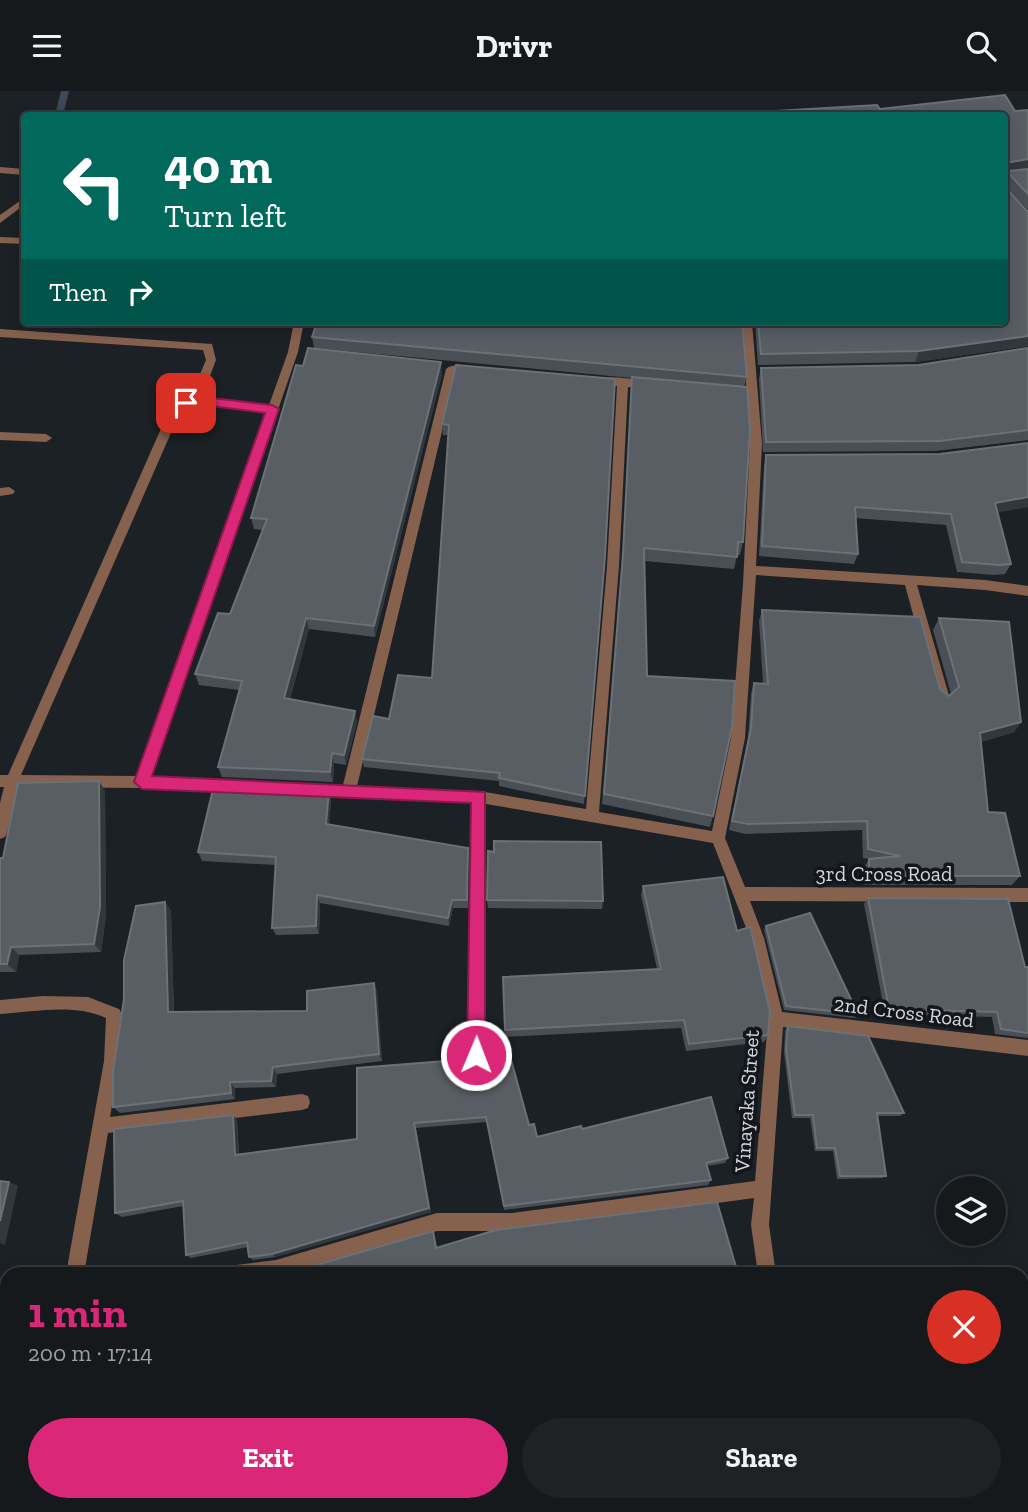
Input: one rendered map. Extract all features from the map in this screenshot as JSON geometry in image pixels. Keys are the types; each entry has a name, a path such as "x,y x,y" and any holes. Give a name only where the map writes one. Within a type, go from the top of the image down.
{"street":[{"path":"0,170 21,173"},
{"path":"0,220 21,203"},
{"path":"0,240 21,241"},
{"path":"142,782 272,409 299,352 299,326"},
{"path":"294,789 479,797 718,838 738,738 749,571 755,459 746,394 758,372 748,326"},
{"path":"0,333 208,347 211,361 195,400 173,415 6,781 0,833"},
{"path":"349,791 445,368 491,372"},
{"path":"583,379 662,386"},
{"path":"592,817 613,566 623,382"},
{"path":"195,400 272,409"},
{"path":"0,436 46,438"},
{"path":"755,459 769,459"},
{"path":"749,571 1028,591"},
{"path":"910,581 943,699"},
{"path":"6,781 142,782 252,787"},
{"path":"476,1055 479,797"},
{"name":"Vinayaka Street","path":"718,838 757,938 776,1019 760,1225 766,1267"},
{"name":"3rd Cross Road","path":"740,894 1028,895"},
{"path":"0,1007 77,1004 105,1009 114,1014 112,1061 76,1267"},
{"name":"2nd Cross Road","path":"776,1019 1028,1048"},
{"path":"102,1126 302,1102"},
{"path":"283,1267 437,1222 512,1222 763,1188"}],"building":[{"path":"1005,95 1015,111 1028,110 1028,159 1008,163 1008,112 760,112 877,105 880,109"},
{"path":"1008,168 1009,171 1028,169 1028,194 1010,175"},
{"path":"1008,190 1028,212 1028,336 919,351 761,354 758,326 1008,326"},
{"path":"316,326 742,326 747,377 312,337"},
{"path":"308,348 441,362 374,626 306,618 284,698 355,711 344,755 332,753 330,772 218,767 242,681 195,674 218,613 230,614 267,519 251,518 296,365 303,366"},
{"path":"1028,348 1028,430 939,441 766,442 761,368 919,365"},
{"path":"456,365 615,379 605,556 585,796 499,778 500,773 362,759 373,716 389,719 398,675 432,678 449,425 442,424"},
{"path":"632,377 747,387 750,431 743,542 738,542 737,557 644,548 647,676 735,681 732,727 713,816 604,794 623,554"},
{"path":"1028,443 1028,497 995,503 1011,564 962,562 951,514 855,507 858,554 762,546 766,455 940,454"},
{"path":"762,610 920,617 940,689 949,696 959,687 939,618 1009,622 1021,722 980,733 988,812 1005,813 1020,876 869,876 869,859 900,856 868,849 867,821 748,824 732,821 751,728 754,683 768,684"},
{"path":"99,781 100,907 94,944 11,947 7,964 0,964 0,858 3,858 18,783"},
{"path":"214,785 329,790 326,824 468,848 467,900 452,900 448,918 317,895 316,926 272,928 276,857 198,852"},
{"path":"494,841 601,842 603,901 487,900 488,851 494,852"},
{"path":"723,877 737,931 750,927 751,930 770,1012 768,1035 689,1044 684,1020 505,1030 503,977 661,969 643,886"},
{"path":"868,898 1008,899 1025,967 1028,967 1028,1033 1001,1029 997,1012 889,1009"},
{"path":"165,902 168,1012 307,1011 307,991 374,983 379,1054 273,1067 271,1081 230,1082 231,1093 113,1107 113,1071 124,999 124,960 136,906"},
{"path":"810,913 858,1014 786,1006 766,926"},
{"path":"788,1026 868,1036 904,1113 877,1113 886,1176 840,1176 835,1148 817,1148 813,1115 795,1115 786,1049"},
{"path":"510,1056 529,1125 534,1124 537,1137 581,1126 582,1129 711,1097 728,1158 706,1163 711,1180 504,1206 486,1117 414,1123 429,1208 272,1254 249,1257 247,1242 186,1255 183,1201 115,1213 114,1129 233,1115 235,1155 357,1139 357,1068"},
{"path":"0,1181 9,1182 0,1221"},
{"path":"717,1202 736,1267 310,1267 433,1231 436,1248 496,1230"}],"waterway":[{"path":"60,112 65,91"}],"route":[{"path":"186,403 195,400 272,409 142,782 479,797 476,1055"}]}
